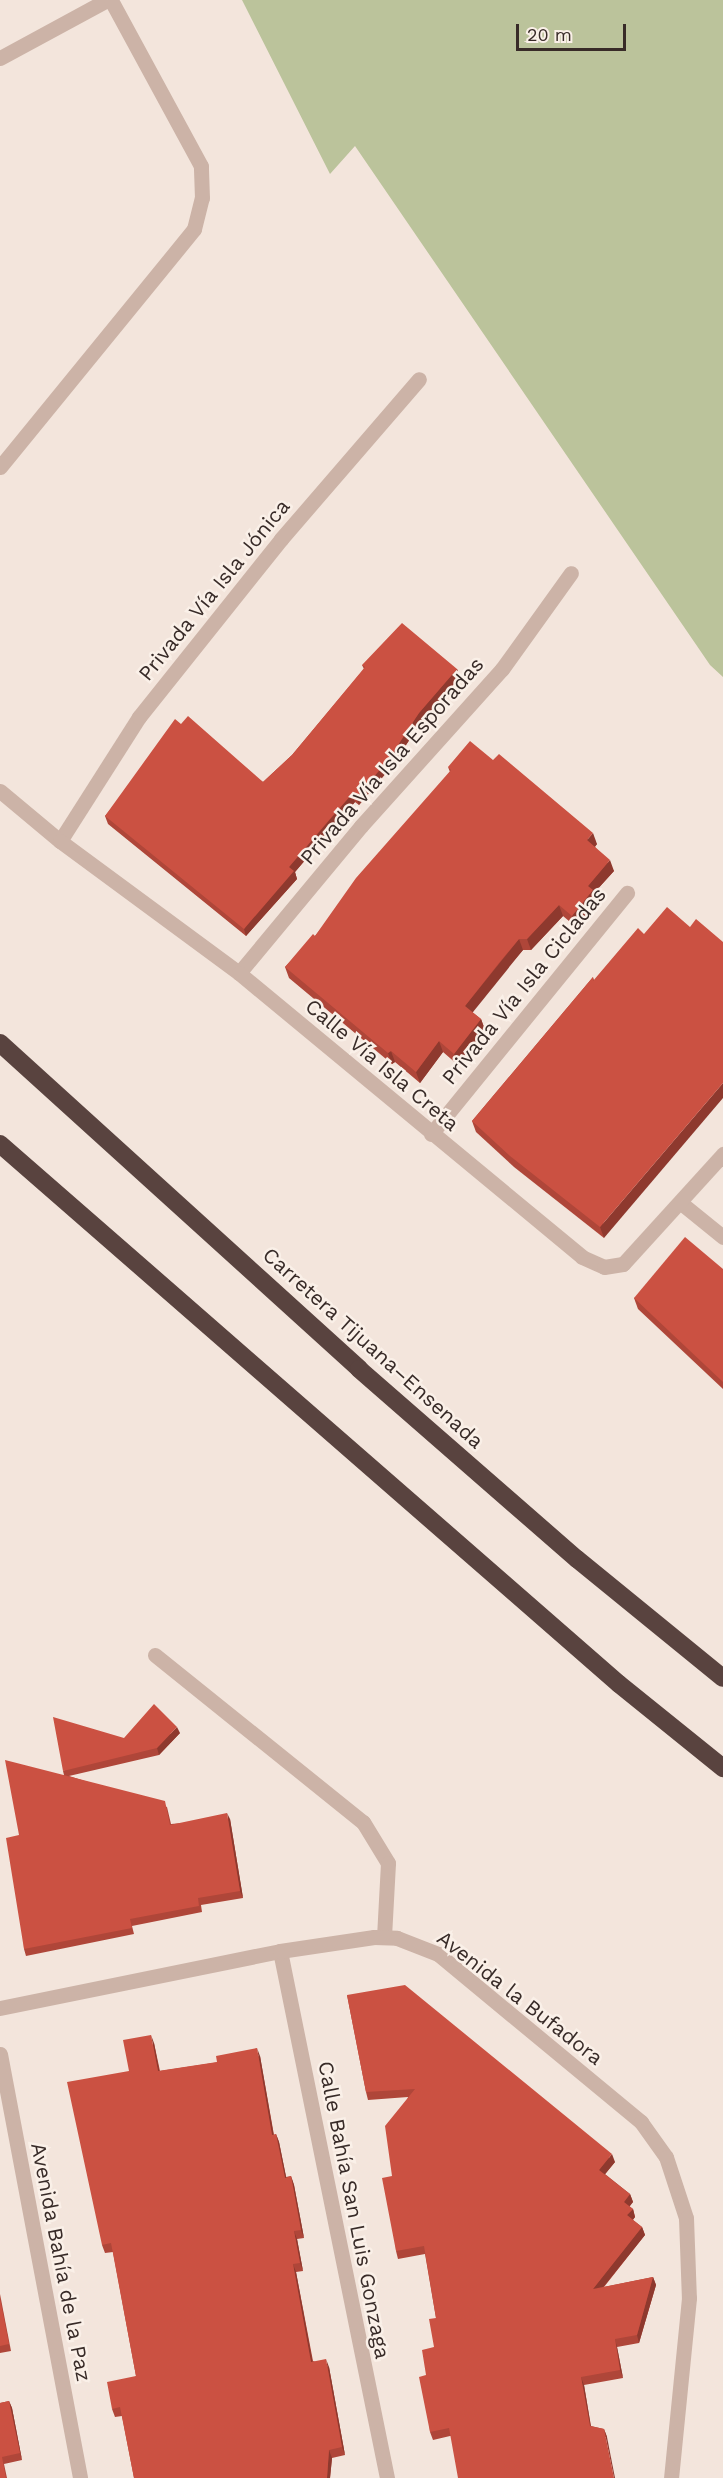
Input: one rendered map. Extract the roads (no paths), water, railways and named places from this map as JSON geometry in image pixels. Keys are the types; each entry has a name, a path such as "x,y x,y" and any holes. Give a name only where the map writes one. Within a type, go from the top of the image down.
{"highway":[{"name":"Carretera Tijuana–Ensenada","path":"0,1043 359,1369 578,1558 723,1678"},
{"path":"0,1144 619,1684 723,1768"}],"street":[{"path":"0,58 109,0 201,166 202,198 194,229 0,467"},
{"name":"Privada Vía Isla Jónica","path":"60,841 139,717 281,539 419,379"},
{"name":"Privada Vía Isla Esporadas","path":"239,973 361,825 502,669 571,573"},
{"name":"Calle Vía Isla Creta","path":"0,791 60,841 239,973 582,1257 604,1267 623,1264 681,1203 723,1154"},
{"name":"Privada Vía Isla Cicladas","path":"431,1134 627,893"},
{"path":"681,1203 723,1238"},
{"path":"155,1655 363,1822 388,1863 384,1937"},
{"name":"Avenida la Bufadora","path":"0,2008 280,1951 384,1937 411,1942 438,1954 641,2122 666,2157 686,2218 689,2298 671,2478"},
{"name":"Calle Bahía San Luis Gonzaga","path":"280,1951 387,2478"},
{"name":"Avenida Bahía de la Paz","path":"0,2054 80,2478"}]}
